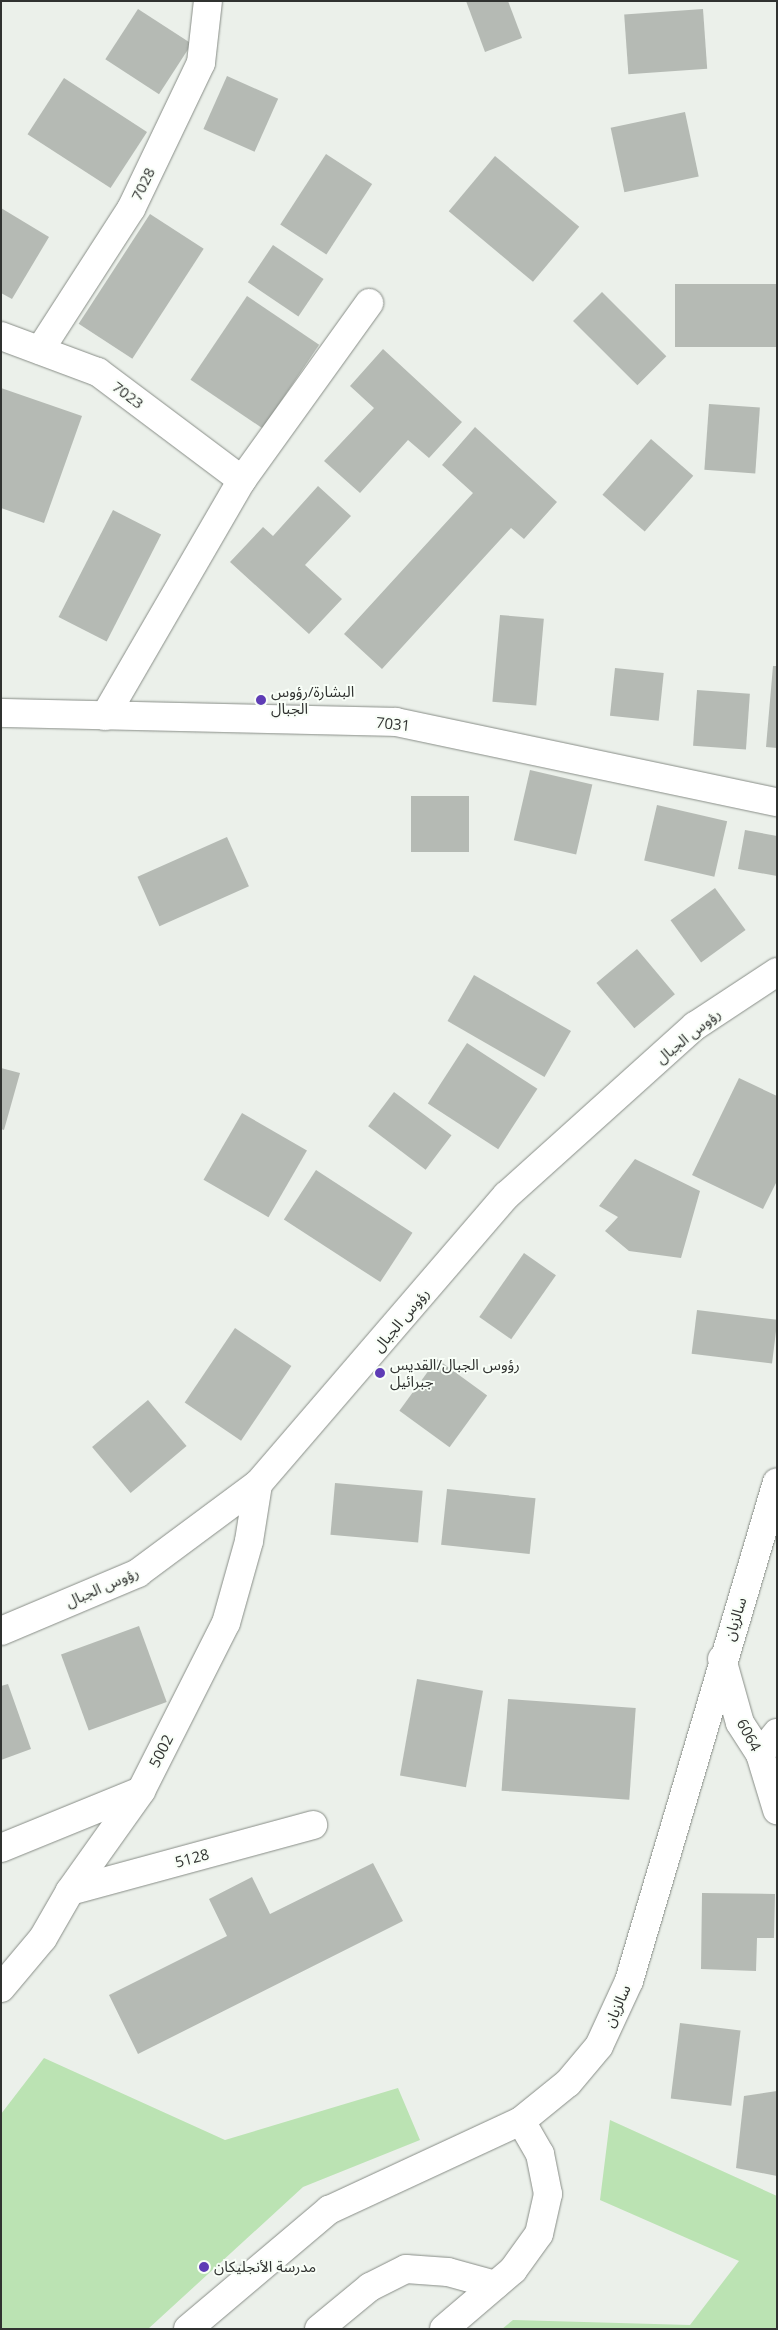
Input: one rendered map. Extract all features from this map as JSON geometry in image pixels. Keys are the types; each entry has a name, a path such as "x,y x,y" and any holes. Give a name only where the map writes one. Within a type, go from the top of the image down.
{"street":[{"name":"7028","path":"40,350 131,209 201,63 208,1"},
{"path":"105,716 242,480 369,303"},
{"name":"7023","path":"1,336 98,372 242,480"},
{"name":"7031","path":"1,713 396,722 777,802"},
{"name":"رؤوس الجبال","path":"1,1632 138,1573 258,1484 507,1195 695,1026 777,972"},
{"name":"سالزيان","path":"188,2329 329,2210 521,2120 568,2083 599,2046 629,1981 722,1660 777,1482"},
{"name":"5002","path":"1,1988 43,1938 70,1892 141,1791 226,1623 249,1541 258,1484"},
{"name":"6064","path":"722,1660 740,1722 768,1744 777,1810"},
{"path":"1,1848 141,1791"},
{"name":"5128","path":"70,1892 313,1826"},
{"path":"444,2329 513,2270 539,2234 548,2194 540,2154 521,2120"},
{"path":"319,2329 370,2286 406,2269 448,2272 495,2285"}],"green space":[{"path":"44,2058 225,2140 398,2088 420,2140 303,2187 148,2329 1,2329 1,2114"},
{"path":"610,2120 777,2196 777,2329 502,2329 513,2320 690,2325 739,2261 600,2200"}],"building":[{"path":"466,1 508,1 522,38 485,52"},
{"path":"138,9 192,44 159,94 105,59"},
{"path":"703,9 707,69 628,74 624,15"},
{"path":"227,76 278,99 255,152 203,129"},
{"path":"64,78 147,132 111,188 28,134"},
{"path":"685,112 699,177 624,192 611,128"},
{"path":"326,154 372,184 326,254 280,224"},
{"path":"495,156 579,227 533,282 449,211"},
{"path":"1,208 49,237 12,299 1,293"},
{"path":"150,214 204,249 132,359 79,324"},
{"path":"273,245 324,279 298,316 248,282"},
{"path":"675,284 777,284 777,347 675,347"},
{"path":"602,292 666,356 637,385 573,321"},
{"path":"247,296 319,345 263,428 191,380"},
{"path":"383,349 462,422 429,458 408,440 360,493 324,461 374,408 350,386"},
{"path":"1,388 82,416 44,523 1,508"},
{"path":"709,404 760,408 755,473 704,470"},
{"path":"475,427 557,502 524,539 511,528 382,669 344,634 473,493 442,465"},
{"path":"651,439 693,476 645,532 602,495"},
{"path":"318,486 351,516 305,565 342,599 309,634 230,562 263,527 273,536"},
{"path":"113,510 161,535 107,641 59,617"},
{"path":"500,615 544,619 536,706 492,702"},
{"path":"773,666 777,666 777,748 766,747"},
{"path":"615,668 664,673 659,721 610,716"},
{"path":"697,690 750,694 746,750 693,746"},
{"path":"530,770 592,784 576,855 514,840"},
{"path":"411,796 469,796 469,852 411,852"},
{"path":"657,805 727,821 714,877 644,861"},
{"path":"745,830 777,836 777,876 738,869"},
{"path":"227,837 249,886 159,926 137,877"},
{"path":"715,888 746,930 701,962 671,920"},
{"path":"637,949 675,994 634,1028 596,983"},
{"path":"474,975 571,1031 544,1077 448,1021"},
{"path":"467,1043 537,1089 498,1149 428,1103"},
{"path":"1,1068 20,1073 4,1130 1,1129"},
{"path":"739,1078 777,1096 777,1181 763,1209 692,1175"},
{"path":"394,1092 452,1135 426,1170 368,1126"},
{"path":"242,1113 307,1150 268,1217 203,1180"},
{"path":"635,1159 700,1191 681,1258 629,1251 605,1231 618,1217 599,1206"},
{"path":"316,1170 412,1233 380,1282 284,1219"},
{"path":"524,1253 556,1275 511,1339 479,1317"},
{"path":"697,1310 777,1320 772,1364 692,1354"},
{"path":"235,1328 291,1366 241,1441 185,1403"},
{"path":"437,1359 487,1395 450,1447 399,1411"},
{"path":"148,1400 187,1446 131,1493 92,1447"},
{"path":"335,1483 423,1491 418,1542 330,1535"},
{"path":"447,1489 536,1498 530,1554 441,1545"},
{"path":"139,1626 167,1702 89,1731 61,1654"},
{"path":"417,1679 483,1691 466,1787 400,1776"},
{"path":"8,1684 31,1749 1,1760 1,1686"},
{"path":"508,1699 636,1708 629,1800 502,1791"},
{"path":"373,1863 403,1921 138,2054 109,1995 227,1936 209,1899 252,1877 270,1914"},
{"path":"702,1893 775,1894 774,1938 757,1938 756,1971 701,1969"},
{"path":"680,2023 741,2030 731,2106 671,2098"},
{"path":"777,2091 777,2176 736,2168 744,2096"}],"place":[{"name":"البشارة/رؤوس الجبال","path":"261,700"},
{"name":"رؤوس الجبال/القديس جبرائيل","path":"380,1373"},
{"name":"مدرسة الأنجليكان","path":"204,2267"}]}
